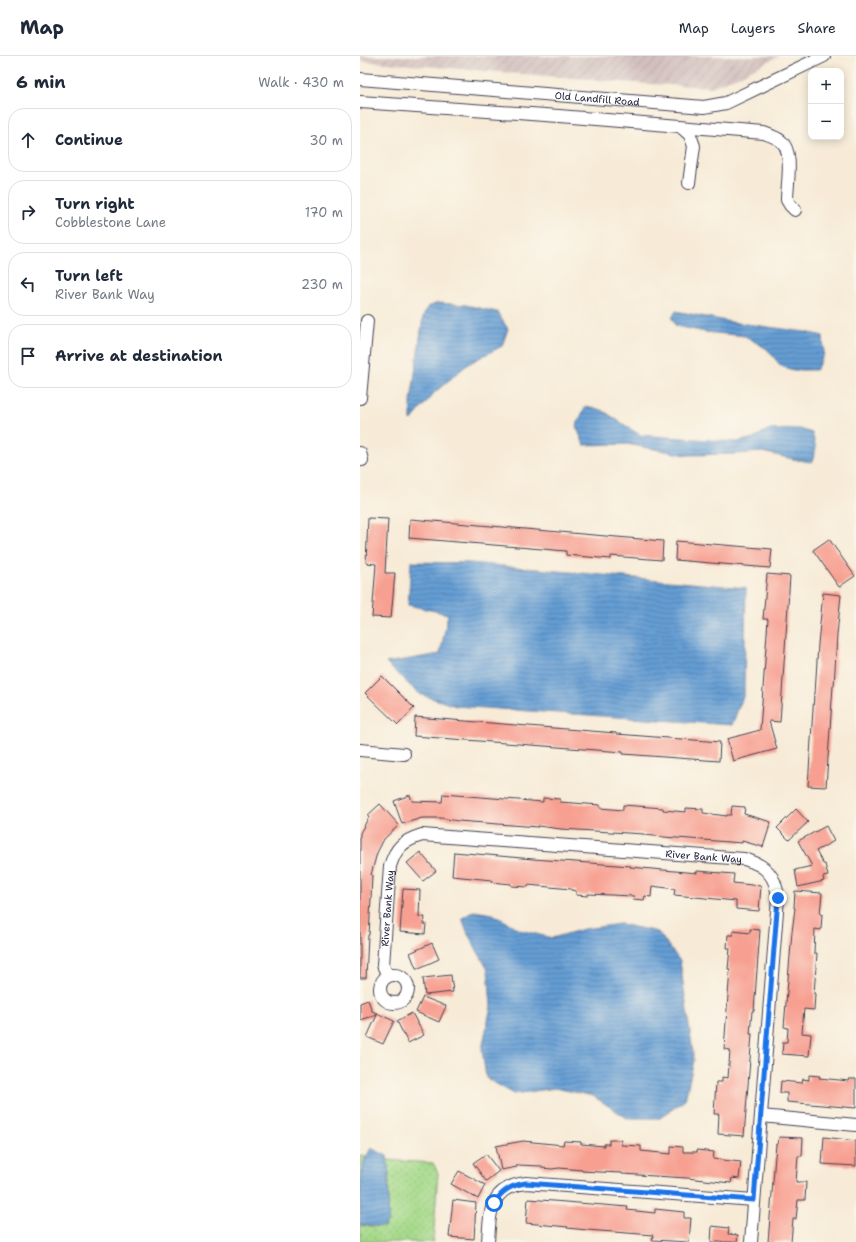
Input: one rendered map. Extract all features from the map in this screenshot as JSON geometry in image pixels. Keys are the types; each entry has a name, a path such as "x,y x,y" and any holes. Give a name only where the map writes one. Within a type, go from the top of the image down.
{"street":[{"name":"Old Landfill Road","path":"360,79 704,107 726,103 824,56"},
{"path":"360,102 764,133 780,140 786,146 789,158 787,200 795,210"},
{"path":"680,126 690,135 694,146 689,183"},
{"path":"360,398 363,340 367,321"},
{"path":"360,750 404,754"},
{"name":"River Bank Way","path":"388,976 383,965 390,866 393,856 404,842 422,835 744,860 754,862 762,866 769,873 774,882 778,898 751,1242"},
{"path":"761,1116 856,1125"},
{"path":"488,1242 491,1209 494,1203 507,1189 519,1184 526,1183 754,1200"}],"shaded area":[{"path":"360,56 779,56 743,74 711,87 648,84 360,61"}],"green space":[{"path":"360,1155 366,1156 360,1179"},
{"path":"387,1160 433,1163 438,1173 433,1242 360,1242 360,1225 365,1226 388,1221 389,1174"}],"water":[{"path":"438,303 466,305 497,312 508,329 502,346 468,364 434,393 411,421 411,401 423,317 428,307"},
{"path":"676,311 731,322 806,332 823,336 824,354 816,370 793,370 781,366 767,349 745,336 705,332 676,326 672,318"},
{"path":"586,406 602,410 640,435 737,442 754,438 767,430 800,429 812,433 816,448 812,462 762,452 687,455 627,444 584,445 576,426"},
{"path":"411,562 470,563 746,588 744,694 732,725 456,706 419,694 386,663 440,654 448,614 408,605"},
{"path":"474,911 493,914 520,930 552,938 584,929 620,924 658,932 680,961 694,1060 685,1100 660,1118 627,1118 593,1096 555,1088 514,1094 486,1078 482,1049 491,1006 488,970 468,934 462,918"},
{"path":"371,1148 387,1156 389,1174 388,1221 384,1227 360,1225 360,1179 365,1159"}],"building":[{"path":"368,518 388,519 385,573 395,573 391,618 372,617 376,564 366,563"},
{"path":"410,519 663,541 662,560 611,556 611,559 566,555 566,551 409,538"},
{"path":"829,539 855,576 839,587 813,550"},
{"path":"676,541 772,549 770,568 675,560"},
{"path":"767,574 790,576 780,722 769,721 777,749 733,761 727,739 760,730 768,619 763,619"},
{"path":"823,593 841,595 826,787 808,786"},
{"path":"382,676 414,708 398,725 365,693"},
{"path":"415,717 720,742 719,761 414,736"},
{"path":"443,794 543,802 543,798 560,799 560,802 600,805 600,808 623,810 623,805 663,808 663,810 686,812 686,808 703,809 703,813 727,816 731,815 732,806 745,807 744,814 771,822 763,847 742,841 742,843 644,834 458,821 441,818 422,818 402,824 394,801 410,795 412,801 442,802"},
{"path":"380,804 399,825 384,839 377,853 371,875 366,978 360,978 360,833 369,817 368,815"},
{"path":"796,809 808,822 789,840 777,828"},
{"path":"826,826 834,841 816,851 823,864 825,864 828,876 823,877 824,881 798,887 795,870 812,866 798,841"},
{"path":"420,852 436,871 423,881 407,863"},
{"path":"454,852 631,866 630,867 697,873 697,871 734,874 733,883 761,886 759,911 736,909 736,901 674,895 675,889 652,886 651,897 645,896 644,900 633,899 634,896 588,894 588,896 576,895 576,891 571,889 528,885 528,887 511,886 511,884 491,882 492,880 452,876"},
{"path":"403,889 420,890 419,917 425,917 425,934 400,932"},
{"path":"795,891 822,893 820,914 822,914 821,930 815,929 814,953 817,953 814,1010 804,1009 802,1033 811,1034 809,1056 782,1054 783,1042 787,1042 788,1028 784,1027 795,908"},
{"path":"750,929 760,930 754,1011 752,1011 750,1034 752,1034 744,1136 718,1134 719,1114 714,1114 716,1082 722,1082 722,1077 728,1078 730,1050 724,1049 730,969 728,969 730,948 727,948 728,935 733,935 733,931 750,933"},
{"path":"432,943 439,959 416,968 410,953"},
{"path":"451,975 453,992 425,995 423,978"},
{"path":"423,997 446,1006 439,1022 416,1012"},
{"path":"368,1000 372,1011 394,1021 383,1044 367,1037 377,1015 360,1020 360,1003"},
{"path":"412,1013 424,1035 408,1043 397,1021"},
{"path":"809,1075 820,1076 819,1078 849,1081 849,1079 856,1079 856,1108 787,1102 787,1093 780,1093 781,1081 802,1083 803,1079 809,1080"},
{"path":"779,1137 803,1138 802,1156 798,1156 796,1182 806,1182 805,1200 798,1200 796,1219 793,1219 791,1242 768,1242 776,1144 778,1144"},
{"path":"824,1137 856,1141 856,1166 822,1164"},
{"path":"609,1140 621,1140 621,1145 641,1146 641,1151 671,1154 671,1146 683,1147 683,1152 697,1152 697,1150 714,1152 713,1159 741,1162 739,1179 732,1178 731,1183 687,1178 559,1168 552,1169 542,1168 542,1166 517,1165 517,1167 501,1170 496,1146 523,1141 563,1145 564,1141 604,1146 604,1144 609,1144"},
{"path":"486,1154 499,1171 486,1181 473,1163"},
{"path":"459,1171 485,1185 478,1199 451,1184"},
{"path":"528,1199 628,1207 627,1210 655,1213 655,1209 684,1212 684,1218 691,1218 689,1242 652,1240 653,1235 587,1230 526,1223"},
{"path":"453,1200 476,1203 474,1239 449,1237"},
{"path":"712,1226 729,1228 728,1234 738,1235 737,1242 711,1242"}],"route":[{"path":"494,1203 498,1196 507,1189 526,1183 754,1200 778,898"}]}
